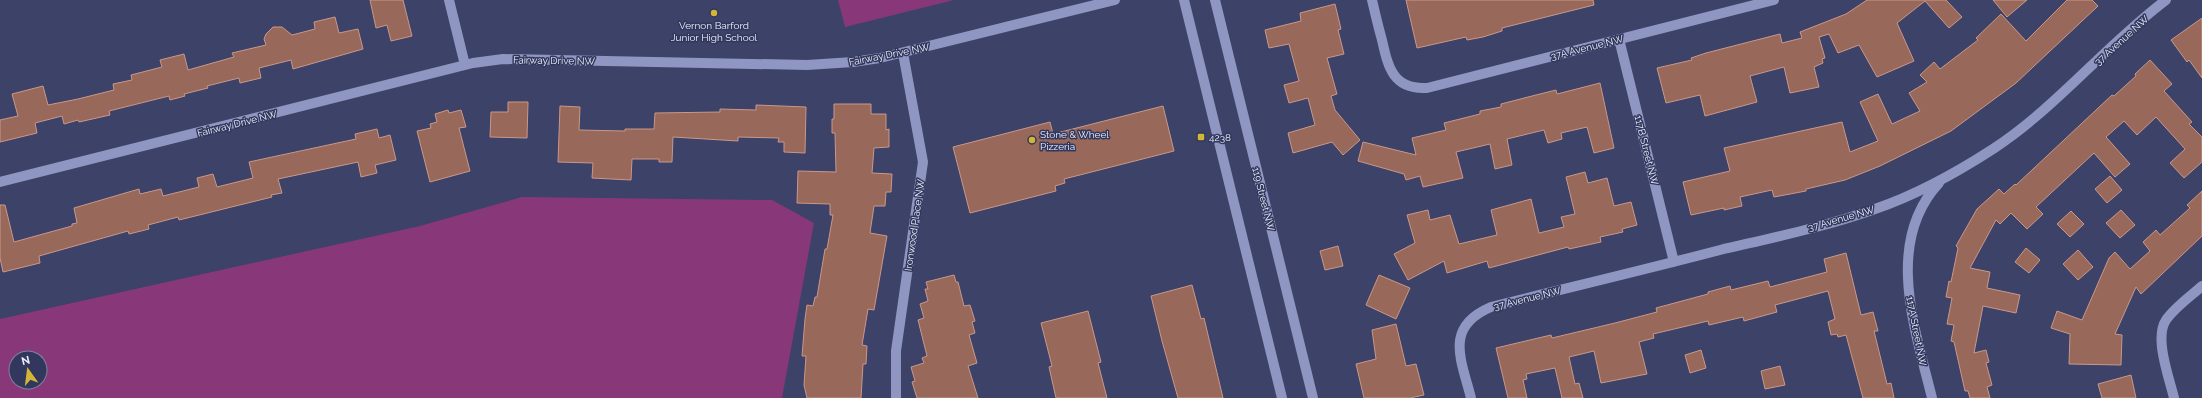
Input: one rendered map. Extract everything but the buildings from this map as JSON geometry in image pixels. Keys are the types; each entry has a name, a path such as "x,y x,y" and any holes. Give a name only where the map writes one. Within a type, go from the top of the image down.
{"street":[{"path":"449,0 465,65"},
{"name":"Fairway Drive NW","path":"0,182 465,65 503,59 825,64 867,60 903,53 1115,0"},
{"path":"1184,0 1282,398"},
{"name":"119 Street NW","path":"1215,0 1313,398"},
{"name":"37A Avenue NW","path":"1372,0 1390,70 1400,81 1418,88 1427,88 1774,0"},
{"name":"37 Avenue NW","path":"1471,398 1459,349 1463,328 1475,315 1491,307 1674,262 1873,210 1916,192 1944,178 1994,148 2037,116 2131,29 2166,0"},
{"name":"117B Street NW","path":"1619,39 1674,262"},
{"name":"Ironwood Place NW","path":"896,398 896,351 923,162 903,53"},
{"name":"117A Street NW","path":"1932,398 1912,319 1908,256 1910,238 1917,216 1931,192 1944,178"},
{"path":"2174,398 2162,349 2162,328 2167,319 2202,286"}],"shaded area":[{"path":"838,0 954,0 845,27"},
{"path":"522,197 772,200 814,223 782,398 0,398 0,319 420,226"}],"place":[{"name":"Vernon Barford Junior High School","path":"714,13"},
{"name":"4238","path":"1201,137"},
{"name":"Stone & Wheel Pizzeria","path":"1032,140"}]}
